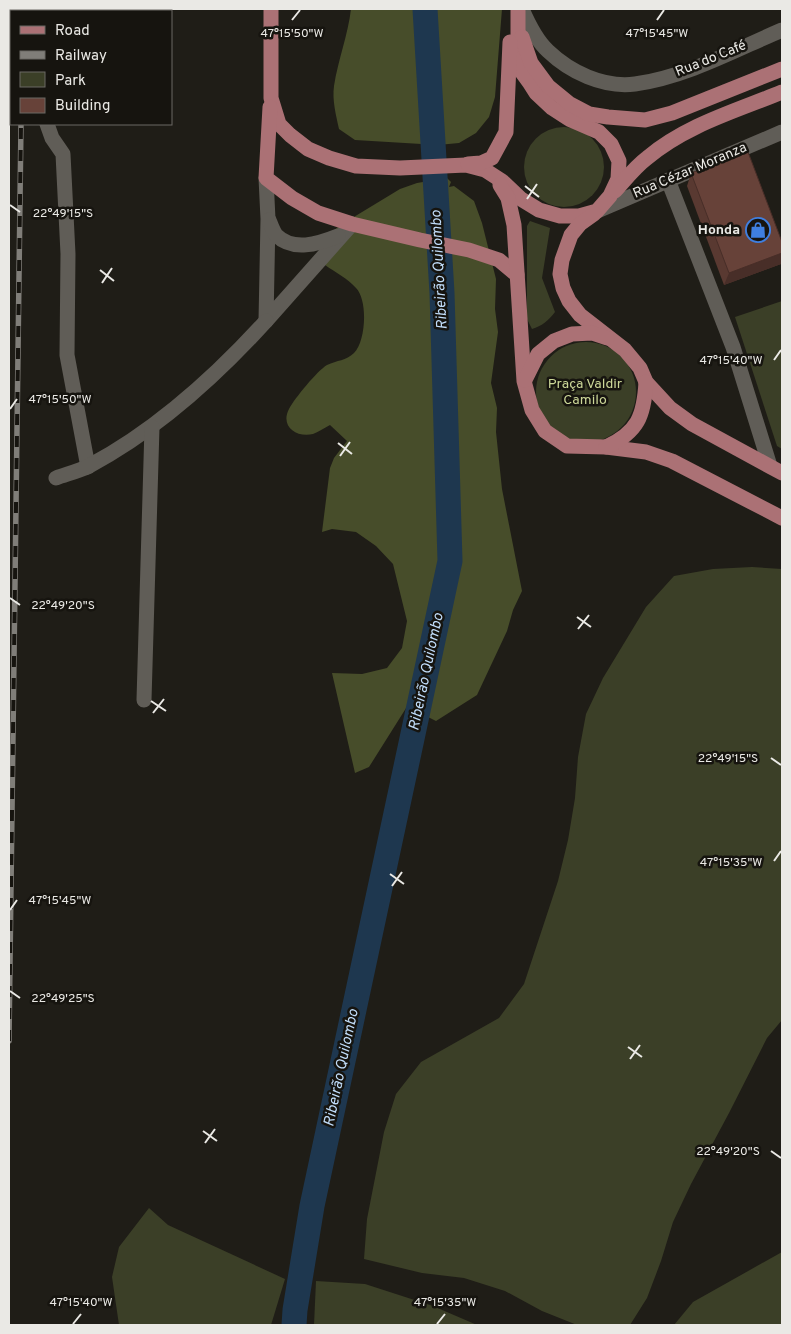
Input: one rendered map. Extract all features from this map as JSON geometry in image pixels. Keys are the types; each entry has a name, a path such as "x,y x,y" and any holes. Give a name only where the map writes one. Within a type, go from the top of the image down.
{"main road":[{"path":"271,9 271,98 266,178 292,198 318,213 352,224 469,250 499,260 517,275"},
{"path":"466,165 481,163 492,158 506,132 508,58 512,27 518,13"},
{"path":"518,13 524,46 531,62 548,86 570,104 589,114 645,120 672,113 782,69"},
{"path":"518,13 518,58 521,71 536,93 552,108 569,119 600,132 611,144 619,161 618,179 610,196"},
{"path":"776,469 692,424 670,408 646,382 640,368 625,350 580,315 569,301 563,288 560,274 562,260 571,235 580,224 597,211 646,158 669,141 699,125 782,92"},
{"path":"271,98 279,124 308,149 329,158 356,166 400,168 450,164 466,165 485,170 502,181 521,199 539,210 560,216 579,216 597,211"},
{"path":"485,170 501,187 508,198 512,210 524,381 532,410 545,431 567,446 606,447 646,452 672,461 782,518"},
{"path":"524,381 538,354 554,341 572,334 592,333 611,339"},
{"path":"606,447 622,440 634,428 641,417 645,401 646,382"}],"street":[{"name":"Rua do Café","path":"518,13 546,50 573,71 606,83 634,84 682,73 782,30"},
{"path":"47,125 52,138 64,154 68,254 67,355 88,467"},
{"name":"Rua Cézar Moranza","path":"597,211 782,132"},
{"path":"266,178 268,219 266,321"},
{"path":"668,180 733,347 766,448 776,469"},
{"path":"268,219 276,234 287,242 300,245 319,243 340,235"},
{"path":"56,478 88,467 152,428 237,353 340,235 352,224"},
{"path":"144,700 152,428"}],"green space":[{"path":"351,9 502,9 495,97 489,117 476,133 459,143 438,145 355,140 339,129 334,102 334,86"},
{"path":"564,127 579,130 592,139 601,152 604,167 601,182 592,195 579,204 564,207 549,204 536,195 527,182 524,167 527,152 536,139 549,130"},
{"path":"447,178 451,182 449,187 454,186 474,201 482,223 496,279 495,309 498,332 491,383 497,408 496,432 502,489 522,591 513,610 507,631 477,695 436,721 408,705 369,767 355,773 332,673 362,674 387,668 402,648 407,621 393,564 376,546 356,532 332,529 322,532 330,468 334,458 347,441 330,425 313,434 307,435 296,432 288,425 287,415 301,392 323,368 331,363 348,358 354,353 358,347 363,330 364,311 360,294 349,282 325,265 321,242 339,226 400,189 417,183"},
{"path":"530,221 550,228 542,278 555,312 545,323 532,329 527,319 527,226"},
{"path":"782,301 782,449 777,446 735,317"},
{"name":"Praça Valdir Camilo","path":"586,342 596,343 614,350 628,364 635,382 635,402 628,420 614,434 596,441 586,442 576,441 558,434 544,420 537,402 536,392 537,382 544,364 558,350 576,343"},
{"path":"752,567 782,569 782,1020 767,1038 691,1184 673,1222 647,1298 630,1325 577,1325 542,1311 505,1291 464,1278 422,1273 364,1259 367,1219 384,1132 396,1094 421,1062 499,1018 524,984 558,881 568,840 575,798 578,757 586,714 603,678 646,607 674,576 713,569"},
{"path":"149,1208 168,1225 285,1279 271,1325 119,1325 112,1277 119,1247"},
{"path":"782,1252 782,1325 674,1325 693,1302"},
{"path":"316,1281 365,1284 433,1306 477,1325 314,1325"}],"building":[{"path":"748,152 782,242 782,253 729,273 691,173"}],"waterway":[{"name":"Ribeirão Quilombo","path":"294,1325 312,1206 450,561 442,293 425,9"}],"railway":[{"path":"9,1041 21,125"}],"place":[{"name":"Honda","path":"758,230"}]}
